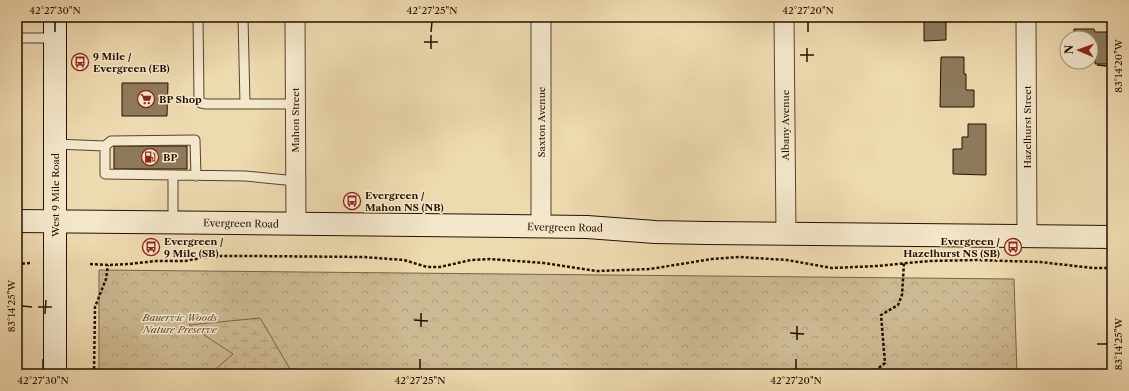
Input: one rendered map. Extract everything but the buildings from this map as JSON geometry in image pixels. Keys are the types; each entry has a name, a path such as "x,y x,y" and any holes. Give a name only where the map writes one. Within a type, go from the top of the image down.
{"main road":[{"name":"West 9 Mile Road","path":"55,27 55,374"},
{"name":"Evergreen Road","path":"17,221 607,228 654,232 693,233 1112,238"}],"street":[{"name":"Mahon Street","path":"295,17 296,224"},
{"name":"Saxton Avenue","path":"541,17 541,227"},
{"name":"Albany Avenue","path":"784,17 786,234"},
{"name":"Hazelhurst Street","path":"1026,17 1027,236"}],"lane":[{"path":"198,17 199,99 201,103 295,104"},
{"path":"243,17 245,104"},
{"path":"17,38 55,27"},
{"path":"196,176 195,140 110,141 106,146 105,174 196,176 244,176 296,181"},
{"path":"55,144 106,146"},
{"path":"173,175 173,223"}],"path":[{"path":"90,264 108,265 156,261 185,261 212,256 363,257 404,260 427,267 440,267 471,260 490,259 544,263 597,271 650,269 712,259 739,257 787,260 832,268 877,266 929,261 977,260 1040,262 1093,268 1112,268"},
{"path":"17,264 30,263"},
{"path":"871,374 885,363 881,315 898,305 902,295 904,263"},
{"path":"94,374 95,307 106,280 108,265"},
{"path":"17,347 20,374"}],"green space":[{"name":"Bauervic Woods Nature Preserve","path":"99,270 1014,279 1017,374 99,374"},
{"path":"260,318 293,374 210,374 233,354 189,325"}],"place":[{"name":"9 Mile / Evergreen (EB)","path":"80,62"},
{"name":"BP Shop","path":"146,99"},
{"name":"BP","path":"150,157"},
{"name":"Evergreen / Mahon NS (NB)","path":"352,201"},
{"name":"Evergreen / 9 Mile (SB)","path":"151,247"},
{"name":"Evergreen / Hazelhurst NS (SB)","path":"1013,247"}]}
